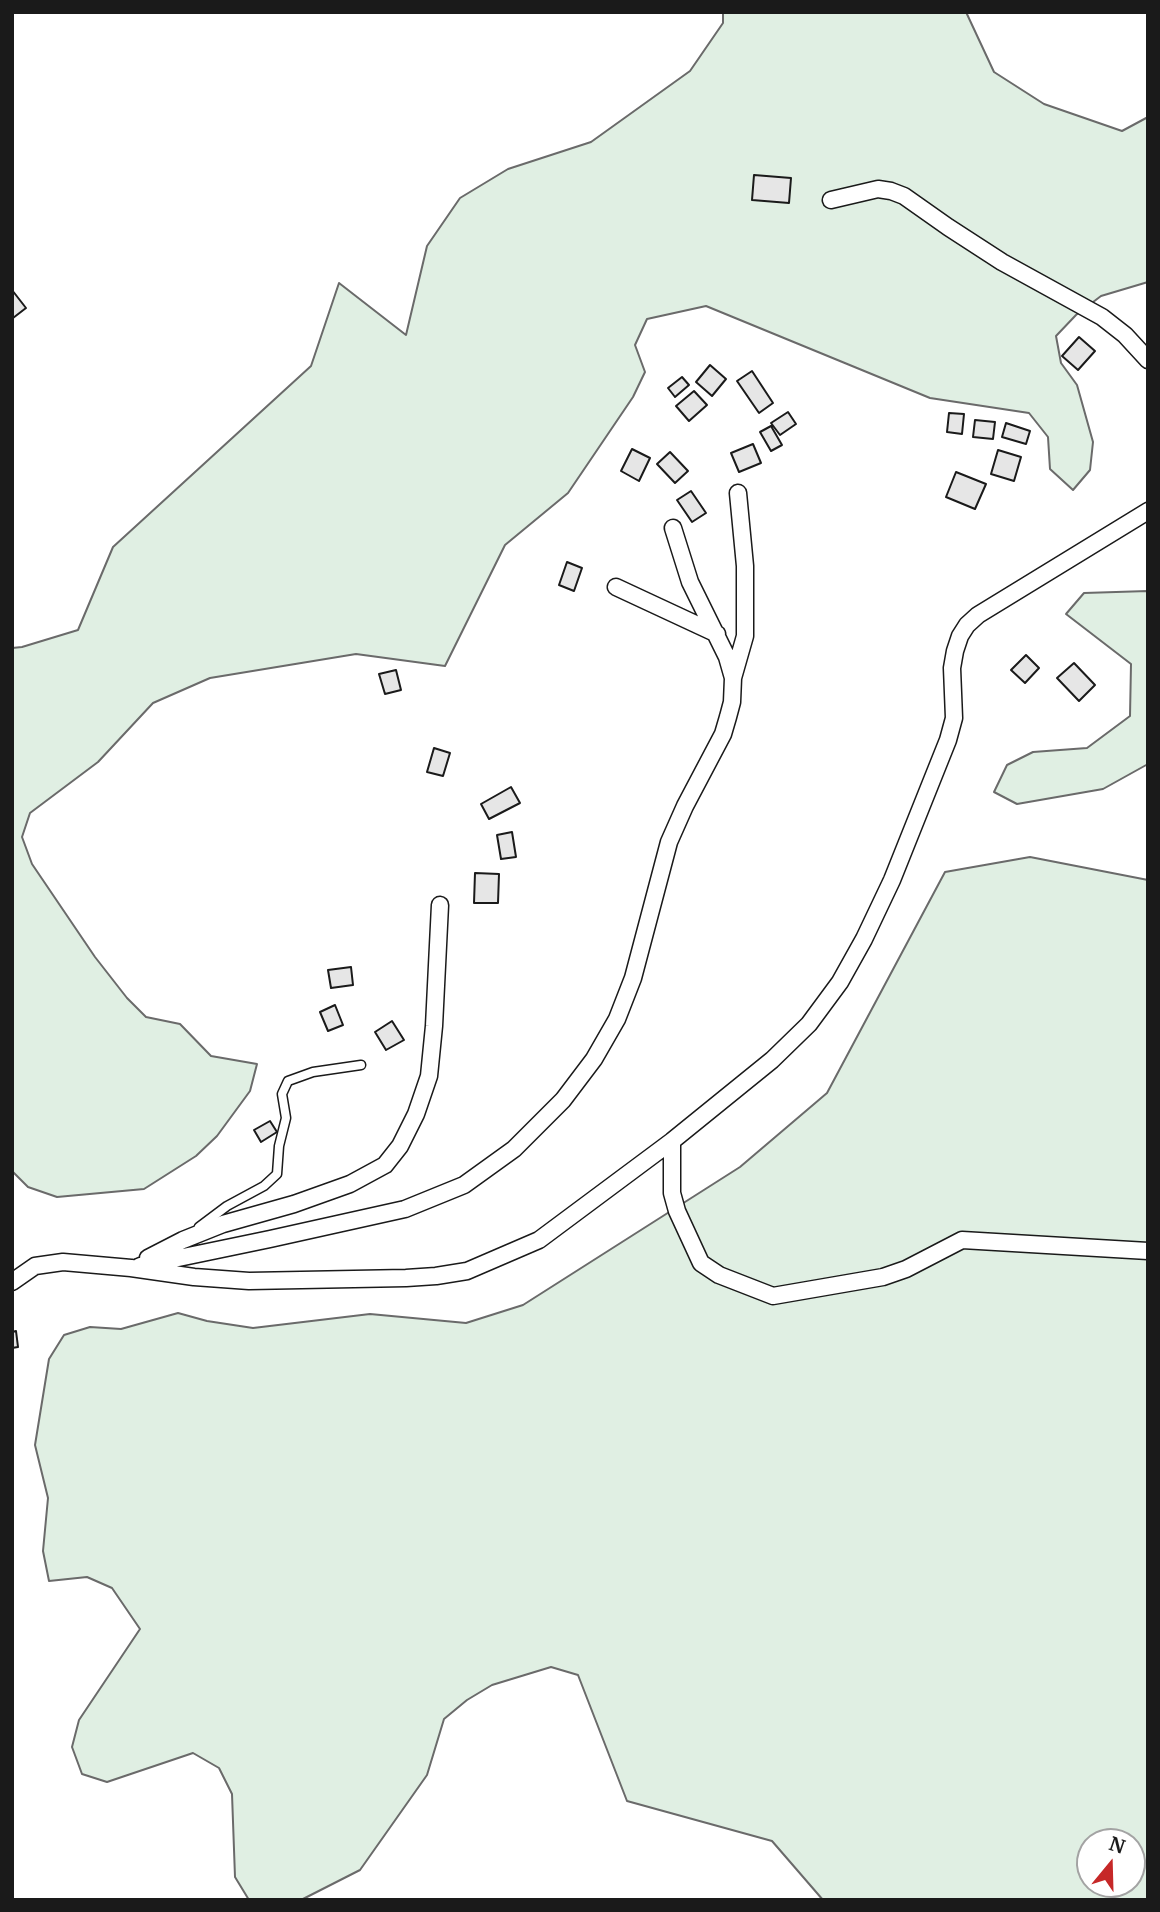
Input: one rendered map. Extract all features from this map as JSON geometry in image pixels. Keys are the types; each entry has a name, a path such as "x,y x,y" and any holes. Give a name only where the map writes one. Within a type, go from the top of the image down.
{"street":[{"path":"831,200 878,189 904,196 1002,262 1102,317 1125,335 1148,360"},
{"path":"131,1268 405,1209 464,1185 514,1149 563,1100 594,1059 617,1019 633,978 669,842 723,734 732,702 733,678 745,636 745,566 738,493"},
{"path":"12,1282 35,1266 63,1262 131,1268 194,1278 249,1281 405,1278 467,1271 539,1240 672,1142 772,1060 809,1024 846,971 864,939 892,880 948,740 954,718 954,660 960,636 967,625 978,615 1148,512"},
{"path":"673,528 690,582 717,634 733,678"},
{"path":"616,587 717,634"},
{"path":"131,1268 183,1240 223,1224 294,1204 350,1184 385,1165 400,1146 416,1114 429,1076 440,905"},
{"path":"672,1142 672,1193 677,1211 701,1263 719,1275 773,1296 883,1277 906,1269 962,1240 1148,1251"}],"lane":[{"path":"183,1240 227,1206 264,1186 276,1174 286,1118 282,1094 288,1081 313,1072 361,1065"}],"green space":[{"path":"723,12 966,12 994,72 1044,104 1122,131 1148,117 1148,282 1101,296 1076,315 1056,336 1061,363 1077,385 1093,442 1090,470 1073,490 1050,469 1048,437 1029,413 930,398 706,306 647,319 635,345 645,372 633,397 568,493 505,545 445,666 356,654 210,678 153,703 98,762 30,813 22,837 32,864 95,957 127,998 146,1017 180,1024 211,1056 257,1064 250,1091 217,1136 196,1156 144,1189 57,1197 28,1187 12,1171 12,648 78,630 113,547 311,366 339,283 406,335 427,246 460,198 508,169 591,142 690,71 723,23"},
{"path":"1148,591 1148,764 1103,789 1017,804 994,792 1007,765 1033,752 1087,748 1130,716 1131,664 1066,614 1084,593"},
{"path":"1030,857 1148,880 1148,1900 823,1900 772,1841 627,1801 578,1675 551,1667 492,1685 467,1700 444,1719 427,1775 360,1870 301,1900 249,1900 235,1877 232,1794 219,1768 193,1753 107,1782 82,1774 72,1747 79,1720 140,1629 112,1588 87,1577 49,1581 43,1551 48,1498 35,1445 49,1359 64,1335 90,1327 121,1329 178,1313 207,1321 253,1328 370,1314 466,1323 523,1305 740,1167 827,1093 945,872"}],"building":[{"path":"754,175 791,178 789,203 752,200"},
{"path":"12,290 26,308 13,318 12,317"},
{"path":"1079,337 1095,351 1078,370 1062,356"},
{"path":"710,365 726,379 712,396 696,382"},
{"path":"752,371 773,403 759,413 737,381"},
{"path":"682,377 689,385 675,397 668,388"},
{"path":"694,391 707,405 689,421 676,406"},
{"path":"788,412 796,424 780,435 771,423"},
{"path":"949,413 964,414 962,434 947,432"},
{"path":"975,420 995,422 993,439 973,437"},
{"path":"1006,423 1030,431 1026,444 1002,437"},
{"path":"771,426 782,445 771,451 760,432"},
{"path":"753,444 761,463 739,472 731,453"},
{"path":"632,449 650,458 639,481 621,471"},
{"path":"998,450 1021,457 1014,481 991,474"},
{"path":"670,452 688,471 675,483 657,464"},
{"path":"956,472 986,484 975,509 946,497"},
{"path":"691,491 706,513 692,522 677,500"},
{"path":"567,562 582,568 574,591 559,585"},
{"path":"1026,655 1039,668 1025,683 1011,670"},
{"path":"1074,663 1095,685 1079,701 1057,678"},
{"path":"396,670 401,690 385,694 379,674"},
{"path":"434,748 450,753 443,776 427,772"},
{"path":"511,787 520,803 489,819 481,804"},
{"path":"512,832 516,857 501,859 497,835"},
{"path":"475,873 499,874 498,903 474,903"},
{"path":"351,967 353,985 331,988 328,970"},
{"path":"335,1005 343,1025 328,1031 320,1012"},
{"path":"392,1021 404,1040 386,1050 375,1032"},
{"path":"270,1121 277,1132 261,1142 254,1130"},
{"path":"16,1331 18,1347 12,1348 12,1332"}]}
